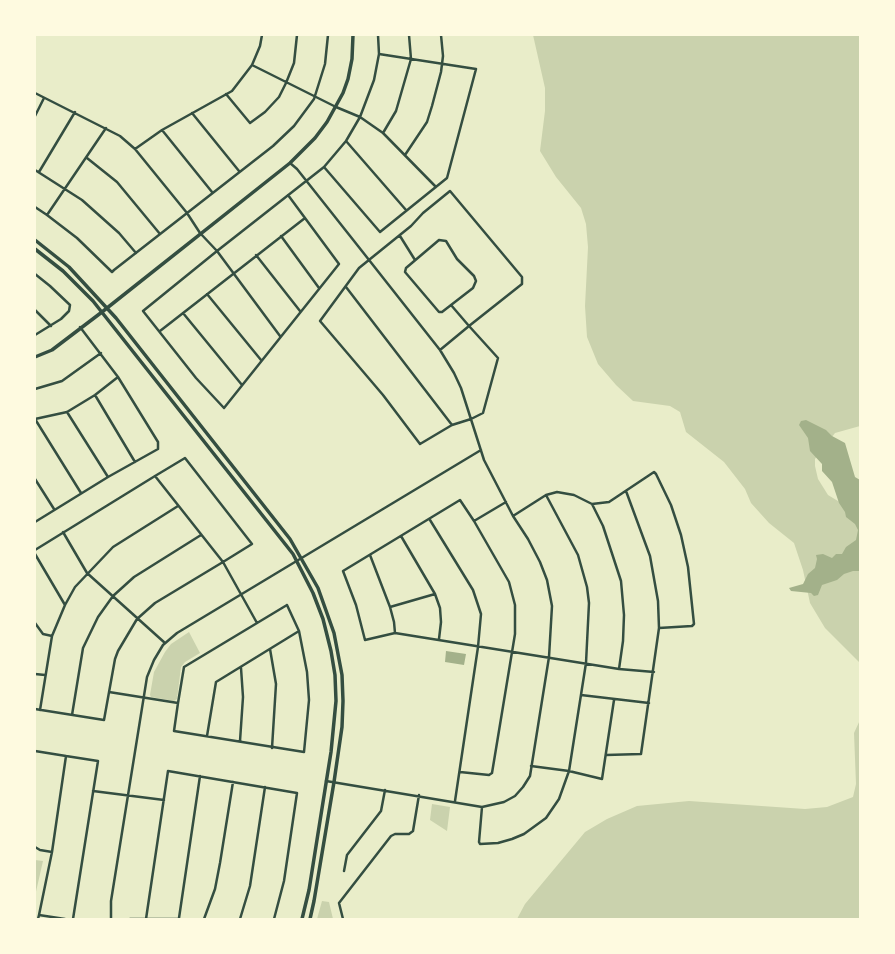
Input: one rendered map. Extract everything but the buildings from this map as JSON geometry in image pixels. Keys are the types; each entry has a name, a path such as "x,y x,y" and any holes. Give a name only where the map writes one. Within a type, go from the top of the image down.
{"street":[{"path":"135,149 162,130 232,91 252,65 260,46 262,35"},
{"path":"226,94 250,123 265,112 279,98 294,63 297,35"},
{"path":"35,207 77,238 112,272 239,171 273,146 289,131 315,96 325,64 328,35"},
{"path":"35,356 52,350 80,327 102,312 290,163 315,138 336,107 348,79 352,59 353,35"},
{"path":"288,195 339,264 224,408 196,378 144,311 217,251 288,195 324,167 346,141 360,117 374,80 378,54 378,35"},
{"path":"383,133 396,111 411,59 409,35"},
{"path":"405,155 427,122 442,64 443,56 441,35"},
{"path":"324,167 380,232 447,178 476,69 378,54"},
{"path":"252,65 336,107 360,117 383,133 436,187"},
{"path":"35,93 106,128 120,136 135,149 187,213 200,233 217,251 280,336"},
{"path":"35,116 44,98"},
{"path":"39,172 74,112"},
{"path":"192,113 239,171"},
{"path":"47,215 106,128"},
{"path":"162,130 213,192"},
{"path":"346,141 406,210"},
{"path":"87,158 118,182 160,234"},
{"path":"290,163 306,181 440,350 461,388 481,450 513,516 528,539 547,580 552,606 549,657 530,776 524,787 515,796 504,802 482,807 455,801 326,781"},
{"path":"35,170 65,187 101,216 136,253"},
{"path":"440,350 469,326 522,284 522,277 450,191 400,236 370,261 359,268 346,288 320,321 382,395 420,444 452,425 483,414 498,358 469,326 451,305"},
{"path":"160,331 305,218"},
{"path":"280,236 319,288"},
{"path":"400,236 415,260"},
{"path":"35,240 69,267 107,308 275,519 302,558 327,608 334,633 342,675 342,727 310,919"},
{"path":"443,240 446,241 457,259 474,276 476,284 451,305 442,312 436,311 429,299 405,272 406,268 422,256 435,243 443,240"},
{"path":"35,249 63,271 93,301 265,518 297,561 323,619 335,675 335,726 309,890 302,919"},
{"path":"256,255 300,311"},
{"path":"35,274 70,304 69,311 51,326 35,335"},
{"path":"346,288 452,425"},
{"path":"207,294 262,360"},
{"path":"35,310 51,326"},
{"path":"183,313 242,385"},
{"path":"35,522 54,509 158,449 158,442 118,377 80,327"},
{"path":"35,389 62,381 101,353"},
{"path":"82,493 35,419 66,412 95,395 118,377"},
{"path":"95,395 135,462"},
{"path":"66,412 108,477"},
{"path":"111,919 111,901 144,698 150,668 165,643 177,633 481,450"},
{"path":"35,550 185,458 252,544 155,603 137,618 118,651 104,720 35,709"},
{"path":"513,516 546,495 557,492 574,496 592,504 609,502 654,472 671,505 681,535 693,597 694,624 692,626 658,628"},
{"path":"155,476 223,562 257,623"},
{"path":"35,479 54,509"},
{"path":"606,755 641,754 654,672 658,628 658,601 650,556 626,490"},
{"path":"482,807 478,842 480,844 498,843 512,839 524,834 546,818 559,800 569,771 586,663 589,603 587,588 578,555 546,495"},
{"path":"460,772 489,775 492,773 513,651 516,616 513,594 504,571 460,500 430,520 343,571 356,605 365,640 395,633 439,639 478,647 513,651 619,669 654,672"},
{"path":"474,521 506,502"},
{"path":"592,504 603,526 621,581 624,615 623,641 619,669"},
{"path":"40,710 44,675 52,636 65,605 75,587 113,547 178,506"},
{"path":"430,520 474,590 478,602 481,625 455,801"},
{"path":"63,532 87,574 165,643"},
{"path":"72,715 83,648 98,616 113,596 134,577 201,535"},
{"path":"401,536 435,594 440,608 441,622 439,639"},
{"path":"35,554 65,605"},
{"path":"370,555 390,607 395,633"},
{"path":"390,607 435,594"},
{"path":"288,605 299,632 307,672 309,700 308,729 304,752 174,731 184,667 288,605"},
{"path":"35,622 43,634 52,636"},
{"path":"207,736 216,682 299,632"},
{"path":"270,649 276,684 272,748"},
{"path":"240,741 243,697 241,668"},
{"path":"35,674 44,675"},
{"path":"109,692 178,703"},
{"path":"581,695 649,703"},
{"path":"531,766 569,771 602,779 614,700"},
{"path":"35,751 98,761 73,919"},
{"path":"38,919 52,852 66,756"},
{"path":"146,919 168,771 297,793 284,881 274,919"},
{"path":"130,919 179,918 200,776"},
{"path":"204,919 218,874 232,782"},
{"path":"240,919 250,886 265,787"},
{"path":"344,871 347,855 381,811 385,790"},
{"path":"93,791 164,800"},
{"path":"343,919 339,903 391,836 395,834 409,834 413,831 419,795"},
{"path":"35,847 40,850 52,852"},
{"path":"39,915 65,919"}],"shaded area":[{"path":"533,35 860,35 860,426 835,433 815,459 815,466 818,479 828,495 838,501 860,507 860,663 825,628 810,603 803,570 794,543 769,523 751,503 745,489 724,462 686,432 680,412 670,406 633,401 616,385 598,364 587,337 585,306 588,247 586,224 581,208 556,177 540,151 545,111 545,88"},
{"path":"806,420 826,430 832,436 845,443 855,477 860,480 860,571 853,571 844,574 837,580 822,585 818,595 814,596 811,593 791,591 789,588 803,584 808,574 815,568 817,559 816,555 823,554 832,558 836,554 842,554 846,547 856,540 858,530 855,524 846,517 845,512 839,503 832,482 822,471 822,464 810,451 808,438 799,425 801,421"},
{"path":"189,632 200,653 185,662 181,667 177,699 174,701 151,697 150,695 154,672 165,652 171,644"},
{"path":"446,651 466,654 464,665 445,662"},
{"path":"860,720 860,919 517,919 525,904 585,832 607,819 637,806 689,801 805,809 827,807 853,797 856,784 854,733"},
{"path":"432,804 450,807 447,831 430,820"},
{"path":"35,860 43,861 35,896"},
{"path":"322,901 329,902 333,919 317,919"}]}
